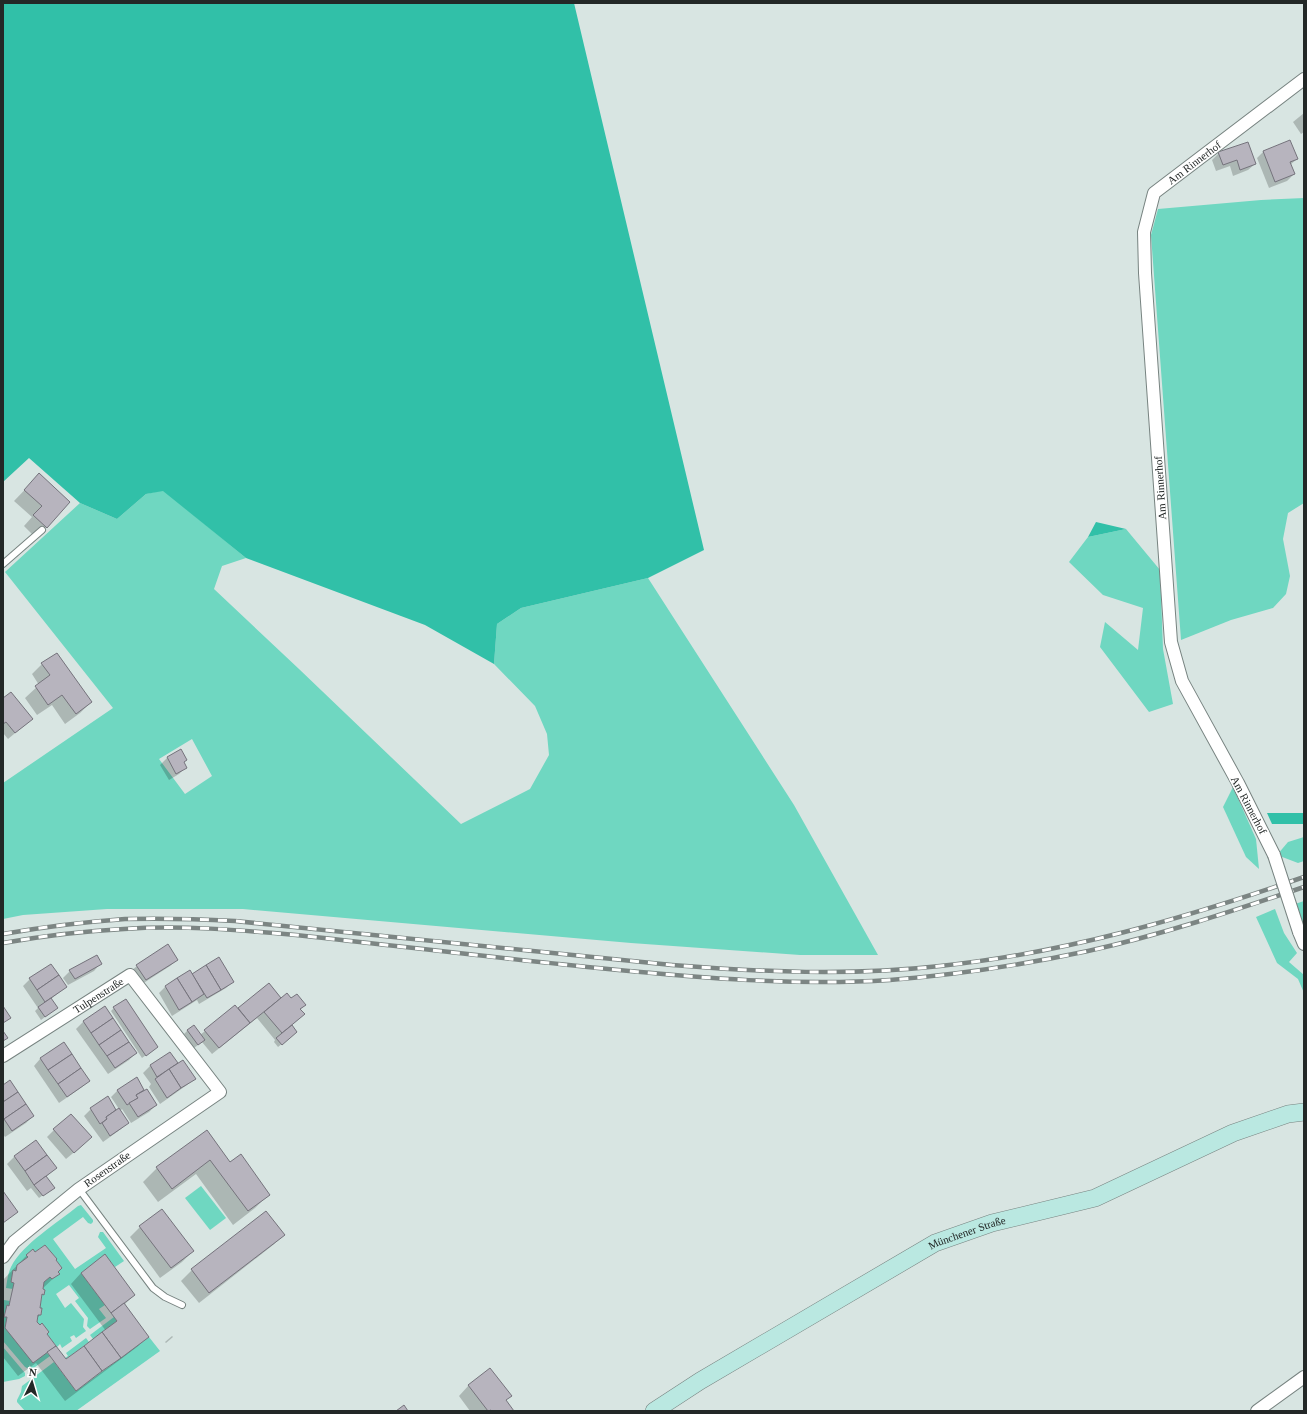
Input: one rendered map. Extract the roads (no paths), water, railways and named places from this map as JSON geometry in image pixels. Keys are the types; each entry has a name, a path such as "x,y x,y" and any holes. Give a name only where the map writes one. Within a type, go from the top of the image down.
{"street":[{"name":"Am Rinnerhof","path":"1304,79 1154,192 1144,232 1146,281 1171,642 1182,681 1238,783 1274,856 1304,944"},
{"name":"Tulpenstraße","path":"3,1056 130,975 220,1092"},
{"name":"Rosenstraße","path":"3,1257 14,1242 79,1189 220,1092"},
{"name":"Münchener Straße","path":"654,1411 707,1377 935,1243 992,1223 1095,1198 1233,1133 1288,1114 1304,1112"},
{"path":"1257,1411 1304,1377"}],"lane":[{"path":"3,564 42,530"},
{"path":"79,1189 153,1288 165,1297 182,1305"}],"railway":[{"path":"3,934 64,925 125,919 235,921 672,965 772,971 873,971 940,966 987,960 1079,943 1170,920 1304,877"},
{"path":"3,943 63,934 109,930 145,928 210,929 296,935 530,961 678,975 784,982 855,982 915,978 964,972 1038,961 1088,951 1170,930 1224,914 1304,887"}]}
